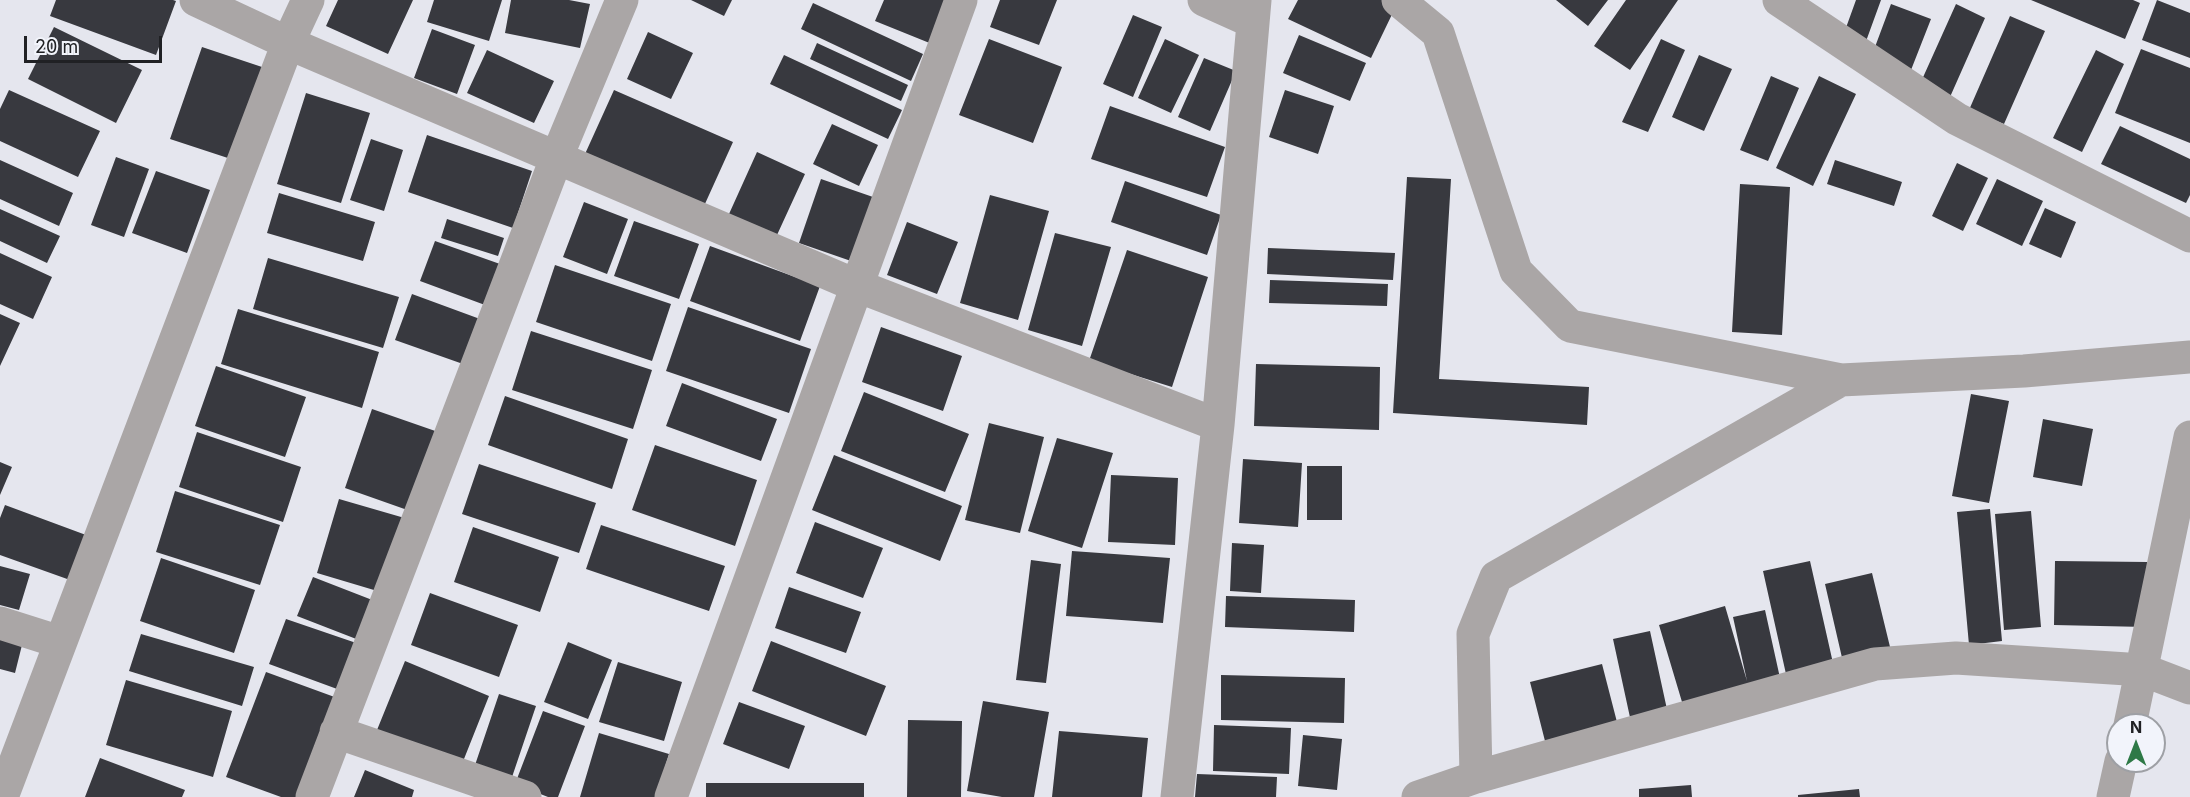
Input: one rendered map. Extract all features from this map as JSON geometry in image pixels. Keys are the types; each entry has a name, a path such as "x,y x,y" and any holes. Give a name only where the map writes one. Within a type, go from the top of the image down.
{"street":[{"path":"196,0 288,43 556,159 855,285 1218,426"},
{"path":"2,797 288,43 308,0"},
{"path":"312,797 556,159 622,0"},
{"path":"671,797 855,285 961,0"},
{"path":"1177,797 1218,426 1254,11 1204,0"},
{"path":"1398,0 1438,33 1516,271 1570,326 1840,380 2024,370 2190,357"},
{"path":"1779,0 1957,119 2190,236"},
{"path":"1476,777 1473,634 1496,577 1840,380"},
{"path":"2133,713 2190,437"},
{"path":"0,623 60,642"},
{"path":"1418,797 1476,777 1875,664 1956,657 2143,670 2190,688"},
{"path":"336,732 525,797"},
{"path":"2113,797 2118,773"}],"building":[{"path":"56,0 176,1 156,55 50,16"},
{"path":"338,0 413,0 388,54 326,26"},
{"path":"434,0 502,0 489,41 427,22"},
{"path":"511,0 569,0 590,4 580,48 505,33"},
{"path":"691,0 732,0 724,16"},
{"path":"884,0 950,0 932,44 875,21"},
{"path":"1000,0 1057,0 1039,45 990,27"},
{"path":"1298,0 1388,0 1397,4 1371,58 1288,19"},
{"path":"1556,0 1608,0 1588,26"},
{"path":"1626,0 1678,0 1630,70 1594,46"},
{"path":"1856,0 1881,0 1865,44 1843,36"},
{"path":"2031,0 2133,0 2140,3 2125,39"},
{"path":"2157,0 2190,13 2190,58 2142,40"},
{"path":"813,3 923,54 911,81 801,29"},
{"path":"1891,4 1931,19 1911,70 1872,55"},
{"path":"1956,4 1985,18 1950,97 1920,84"},
{"path":"1133,15 1162,27 1133,97 1103,84"},
{"path":"2010,16 2045,31 2004,124 1969,110"},
{"path":"54,27 142,70 116,123 28,79"},
{"path":"432,29 475,45 457,94 414,78"},
{"path":"648,32 693,53 671,99 627,79"},
{"path":"1299,35 1366,63 1350,101 1283,73"},
{"path":"989,39 1062,67 1033,143 959,115"},
{"path":"1165,39 1199,55 1171,113 1138,98"},
{"path":"1661,39 1685,50 1648,132 1622,122"},
{"path":"817,43 908,85 901,101 810,59"},
{"path":"202,47 268,69 237,161 170,139"},
{"path":"2141,49 2190,68 2190,143 2115,113"},
{"path":"487,50 554,81 534,123 467,93"},
{"path":"2096,50 2124,64 2082,152 2053,138"},
{"path":"784,55 902,110 888,139 770,84"},
{"path":"1699,55 1732,69 1704,131 1672,117"},
{"path":"1204,58 1236,71 1210,131 1178,117"},
{"path":"1771,76 1799,88 1768,161 1740,150"},
{"path":"1819,76 1856,94 1813,186 1776,168"},
{"path":"9,90 100,131 78,177 0,141 0,109"},
{"path":"614,90 733,142 704,206 585,154"},
{"path":"1285,90 1334,106 1318,154 1269,137"},
{"path":"306,93 370,113 341,203 277,184"},
{"path":"1110,106 1225,147 1207,197 1091,159"},
{"path":"832,124 878,145 859,186 813,164"},
{"path":"2120,126 2190,159 2190,195 2186,203 2101,164"},
{"path":"427,135 532,171 513,228 408,192"},
{"path":"371,139 403,150 384,211 350,200"},
{"path":"757,152 805,174 777,235 729,214"},
{"path":"116,157 149,169 124,237 91,225"},
{"path":"0,160 73,193 59,226 0,199"},
{"path":"1835,160 1902,182 1894,206 1827,184"},
{"path":"1957,163 1988,178 1963,231 1932,216"},
{"path":"156,171 210,190 187,253 132,233"},
{"path":"1407,177 1451,179 1439,379 1589,387 1587,425 1393,413"},
{"path":"821,179 873,197 851,261 799,243"},
{"path":"1997,179 2043,201 2022,246 1976,224"},
{"path":"1125,181 1221,215 1207,255 1111,222"},
{"path":"1740,184 1790,187 1782,335 1732,332"},
{"path":"279,193 375,222 363,261 267,233"},
{"path":"990,195 1049,211 1018,320 960,303"},
{"path":"584,202 628,219 607,274 563,257"},
{"path":"2045,208 2076,222 2061,258 2029,244"},
{"path":"0,209 60,236 47,263 0,241"},
{"path":"447,219 504,238 498,256 441,238"},
{"path":"634,221 699,244 679,299 614,276"},
{"path":"907,222 958,242 937,294 887,275"},
{"path":"1055,233 1111,247 1082,346 1028,330"},
{"path":"435,241 500,264 485,305 420,281"},
{"path":"710,246 820,286 800,341 690,301"},
{"path":"1268,248 1395,253 1393,280 1267,274"},
{"path":"1127,250 1208,277 1172,387 1089,361"},
{"path":"0,253 52,277 33,319 0,304"},
{"path":"268,258 399,297 383,348 253,309"},
{"path":"555,265 671,304 652,361 536,322"},
{"path":"1270,280 1388,284 1387,306 1269,303"},
{"path":"412,294 480,319 463,364 395,340"},
{"path":"688,307 811,349 789,413 666,371"},
{"path":"238,309 379,352 362,408 221,364"},
{"path":"0,314 20,323 0,366"},
{"path":"881,327 962,356 943,411 862,382"},
{"path":"531,331 652,370 633,429 512,390"},
{"path":"1256,364 1380,367 1379,430 1254,426"},
{"path":"216,366 306,397 285,457 195,426"},
{"path":"682,383 777,419 761,461 666,426"},
{"path":"864,392 969,434 945,492 841,451"},
{"path":"1971,394 2009,401 1989,503 1952,496"},
{"path":"505,396 628,439 612,489 488,445"},
{"path":"372,409 441,433 413,512 345,488"},
{"path":"2043,419 2093,429 2082,486 2033,477"},
{"path":"989,423 1044,437 1020,533 965,520"},
{"path":"197,432 301,467 283,522 179,487"},
{"path":"1057,438 1113,453 1082,548 1028,531"},
{"path":"655,445 757,480 735,546 632,510"},
{"path":"834,455 962,506 940,561 812,510"},
{"path":"1243,459 1302,463 1298,527 1239,523"},
{"path":"0,462 12,467 0,495"},
{"path":"479,464 596,503 579,553 462,514"},
{"path":"1307,466 1342,466 1342,520 1307,520"},
{"path":"1111,475 1178,478 1175,545 1108,542"},
{"path":"175,491 280,525 260,585 156,552"},
{"path":"339,499 408,519 384,593 317,573"},
{"path":"5,505 86,535 70,580 0,555 0,518"},
{"path":"1990,509 2002,641 1969,645 1957,512"},
{"path":"2031,511 2041,627 2004,630 1995,514"},
{"path":"815,522 883,548 863,598 796,573"},
{"path":"601,525 725,566 709,611 586,569"},
{"path":"473,527 559,557 540,612 454,582"},
{"path":"1232,543 1264,545 1261,593 1230,591"},
{"path":"1072,551 1170,558 1163,623 1066,616"},
{"path":"161,558 255,590 234,653 140,621"},
{"path":"1031,560 1061,564 1046,683 1016,680"},
{"path":"1810,561 1835,672 1788,683 1763,571"},
{"path":"2055,561 2147,562 2146,627 2054,625"},
{"path":"0,566 30,574 19,610 0,605"},
{"path":"1872,573 1891,651 1843,662 1825,584"},
{"path":"313,577 380,603 364,642 297,616"},
{"path":"789,587 861,612 846,653 775,628"},
{"path":"430,593 518,625 499,677 411,645"},
{"path":"1226,596 1355,600 1354,632 1225,627"},
{"path":"1725,606 1747,681 1733,617 1765,610 1782,687 1685,712 1659,625"},
{"path":"286,619 365,646 348,693 269,664"},
{"path":"1650,631 1668,714 1631,722 1613,639"},
{"path":"141,634 254,667 242,706 129,671"},
{"path":"0,639 22,645 15,673 0,669"},
{"path":"771,641 886,686 866,736 752,691"},
{"path":"568,642 612,660 588,719 544,702"},
{"path":"405,661 489,696 462,764 377,730"},
{"path":"618,662 682,682 664,741 599,722"},
{"path":"1602,664 1618,726 1546,745 1530,682"},
{"path":"266,672 340,699 303,797 281,797 226,777"},
{"path":"1221,675 1345,678 1344,723 1221,720"},
{"path":"126,680 232,711 213,777 106,745"},
{"path":"499,694 536,706 510,783 473,771"},
{"path":"983,701 1049,712 1034,797 1002,797 967,791"},
{"path":"739,702 805,726 789,769 723,744"},
{"path":"543,711 585,726 558,797 548,797 515,784"},
{"path":"908,720 962,721 961,797 907,797"},
{"path":"1214,725 1291,728 1289,774 1213,771"},
{"path":"1059,731 1148,738 1142,797 1052,797"},
{"path":"599,733 669,754 656,797 580,797"},
{"path":"1303,735 1342,739 1337,790 1298,786"},
{"path":"100,758 185,790 182,797 85,797"},
{"path":"365,770 414,790 412,797 354,797"},
{"path":"1197,774 1277,777 1276,797 1195,797"},
{"path":"706,783 864,783 864,797 706,797"},
{"path":"1691,785 1692,797 1639,797 1639,789"},
{"path":"1859,789 1860,797 1798,797 1798,795"}]}
